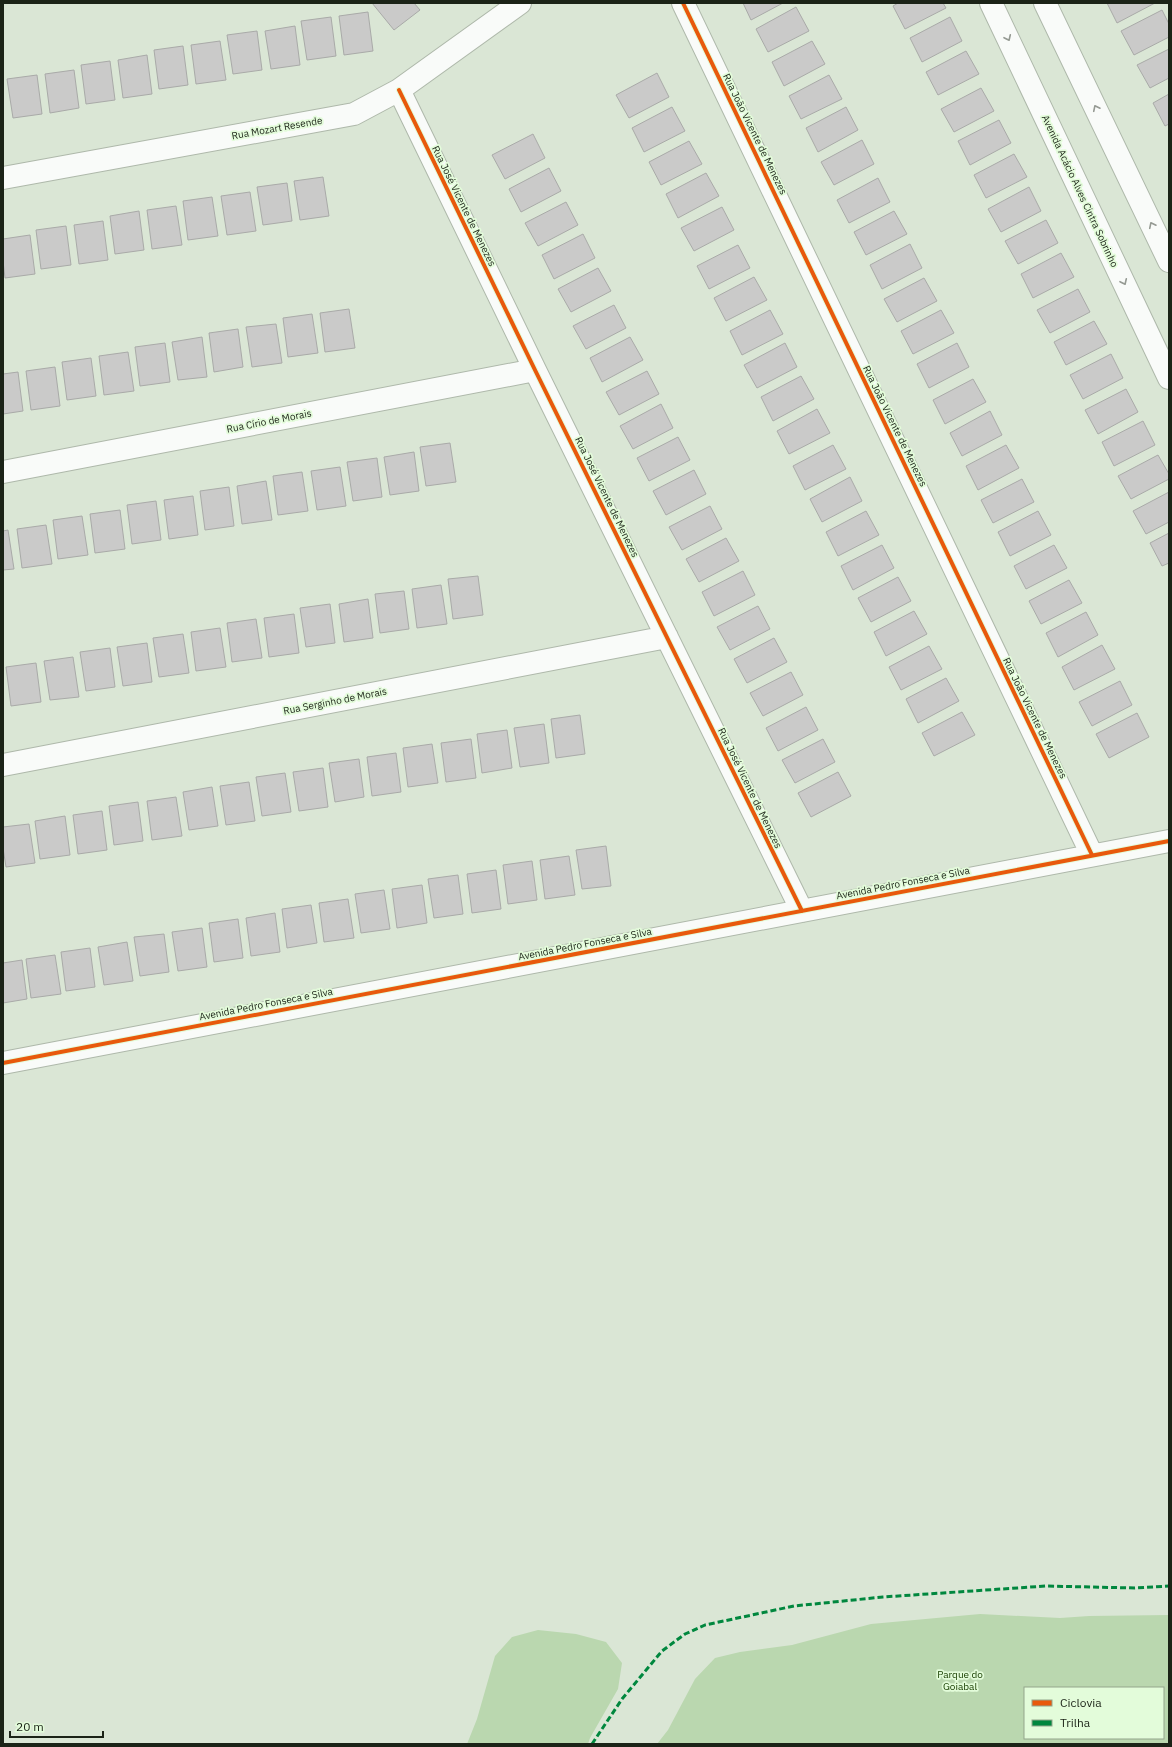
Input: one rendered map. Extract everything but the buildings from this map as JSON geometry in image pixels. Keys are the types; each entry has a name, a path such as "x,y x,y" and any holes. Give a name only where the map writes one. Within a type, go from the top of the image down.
{"street":[{"name":"Rua Mozart Resende","path":"3,178 354,114 399,90 520,3"},
{"name":"Rua João Vicente de Menezes","path":"683,3 1092,855"},
{"name":"Avenida Acácio Alves Cintra Sobrinho","path":"991,3 1169,378"},
{"path":"1045,3 1169,260"},
{"name":"Rua José Vicente de Menezes","path":"399,90 535,370 802,911"},
{"name":"Rua Círio de Morais","path":"3,472 535,370"},
{"name":"Rua Serginho de Morais","path":"3,765 667,637"},
{"name":"Avenida Pedro Fonseca e Silva","path":"3,1063 1169,841"}],"green space":[{"name":"Parque do Goiabal","path":"980,1614 1060,1618 1089,1616 1169,1615 1169,1744 657,1744 668,1730 695,1679 715,1658 740,1652 792,1645 871,1624"},
{"path":"538,1630 576,1634 606,1642 622,1663 618,1689 588,1744 467,1744 477,1719 495,1656 512,1637"}],"marked path":[{"path":"592,1744 622,1699 662,1651 685,1634 705,1625 794,1606 883,1597 1046,1586 1135,1588 1169,1586"}],"cycle path":[{"path":"683,3 1092,855"},
{"path":"399,90 535,370 802,911"},
{"path":"3,1063 1169,841"}]}
